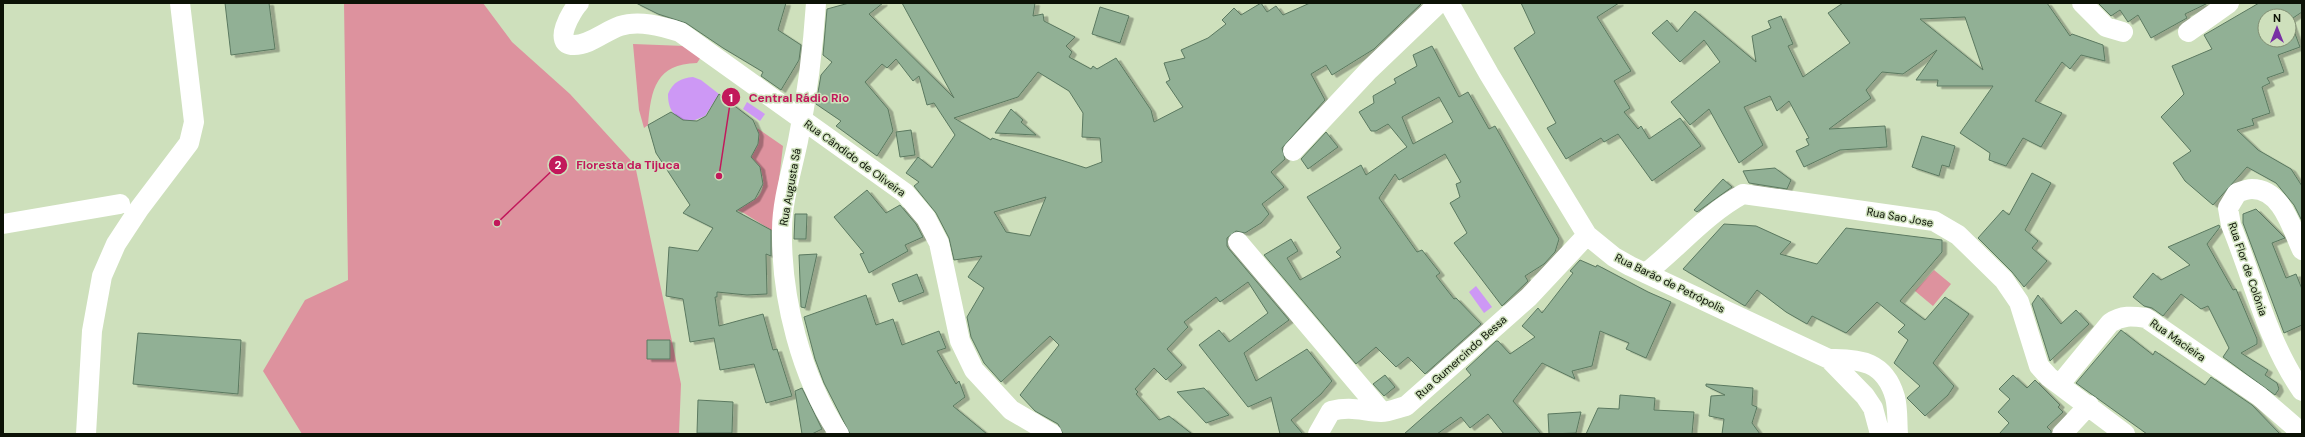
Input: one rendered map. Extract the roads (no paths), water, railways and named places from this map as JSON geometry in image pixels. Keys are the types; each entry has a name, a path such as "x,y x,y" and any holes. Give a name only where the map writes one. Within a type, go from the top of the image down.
{"street":[{"path":"86,434 92,331 102,276 116,244 139,209 176,163 189,143 191,136 194,122 180,3"},
{"name":"Rua Cândido de Oliveira","path":"579,3 569,15 564,30 564,38 568,43 574,45 586,42 621,26 655,24 680,32 905,193 926,218 939,243 960,341 974,370 1012,410 1052,434"},
{"name":"Rua Augusta Sá","path":"816,3 802,120 782,230 786,297 818,396 839,434"},
{"path":"1293,151 1369,70 1439,3"},
{"name":"Rua Barão de Petrópolis","path":"1449,3 1489,74 1587,235 1614,257 1829,359 1865,396 1873,408 1880,434"},
{"path":"2082,3 2106,27 2123,32"},
{"path":"2188,32 2229,3"},
{"name":"Rua Flor de Colônia","path":"2302,250 2282,208 2273,196 2252,189 2237,193 2228,208 2231,225 2268,326 2282,357 2302,391"},
{"name":"Rua Sao Jose","path":"1646,273 1666,257 1680,241 1743,194 1934,221 1958,235 2004,280 2019,302 2039,366 2125,434"},
{"path":"3,224 120,204"},
{"name":"Rua Gumercindo Bessa","path":"1318,434 1331,411 1344,408 1356,408 1382,412 1406,406 1529,297 1587,235"},
{"path":"1238,242 1382,412"},
{"path":"1666,257 1673,285"},
{"name":"Rua Macieira","path":"2060,384 2110,323 2119,317 2133,316 2146,318 2259,396 2302,433"},
{"path":"1829,359 1862,360 1880,370 1888,381 1895,397 1898,434"},
{"path":"2062,434 2089,405"}],"place":[{"name":"Central Rádio Rio","path":"719,176"},
{"name":"Floresta da Tijuca","path":"497,223"}]}
